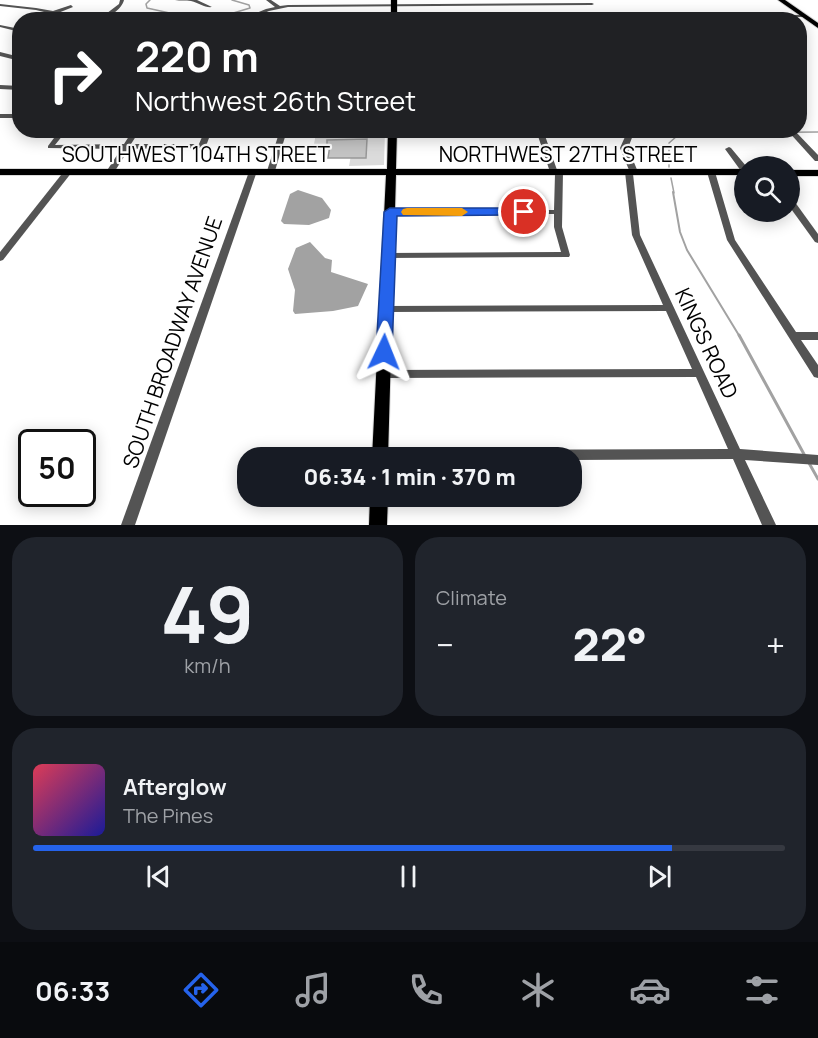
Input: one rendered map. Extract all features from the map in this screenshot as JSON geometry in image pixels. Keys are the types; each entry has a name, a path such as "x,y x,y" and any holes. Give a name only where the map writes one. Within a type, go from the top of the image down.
{"main road":[{"path":"781,0 798,12"},
{"path":"789,0 806,12"},
{"path":"380,447 393,138"},
{"name":"SOUTHWEST 104TH STREET","path":"0,172 392,171"},
{"name":"NORTHWEST 27TH STREET","path":"392,171 734,171"},
{"path":"800,173 818,173"},
{"path":"378,525 379,507"}],"street":[{"path":"111,12 119,6 122,0"},
{"path":"177,0 192,0 210,7"},
{"path":"268,0 278,7"},
{"path":"263,12 278,7 394,3 591,2"},
{"path":"0,5 46,12"},
{"path":"55,12 70,6"},
{"path":"0,116 10,116"},
{"path":"0,126 10,116"},
{"path":"57,138 50,147 201,146 205,138"},
{"path":"110,172 132,138"},
{"path":"271,171 281,138"},
{"path":"388,256 566,255 558,227 556,172 542,138"},
{"name":"KINGS ROAD","path":"628,138 624,148 632,172 634,230 769,525"},
{"path":"798,138 818,159"},
{"path":"729,149 734,156"},
{"name":"SOUTH BROADWAY AVENUE","path":"128,525 253,171"},
{"path":"0,258 68,172"},
{"path":"711,172 731,240 818,374"},
{"path":"390,212 558,212"},
{"path":"800,215 818,240"},
{"path":"386,309 669,308"},
{"path":"794,336 818,336"},
{"path":"384,374 700,374"},
{"path":"582,455 737,454 816,460"}],"shaded area":[{"path":"315,138 385,138 384,165 349,166 352,150 313,150"},
{"path":"298,190 322,198 331,210 329,218 309,225 284,224 281,221 290,194"},
{"path":"310,242 325,258 332,260 331,272 368,284 358,306 333,311 295,314 293,311 295,290 288,269 296,248"}],"building":[{"path":"367,139 366,158 328,158 330,145 327,145 327,140"}],"waterway":[{"path":"150,0 146,4 147,8 165,12"},
{"path":"232,0 249,5 250,8 237,12"},
{"path":"807,132 818,132"},
{"path":"669,167 669,143 675,138"},
{"path":"671,178 674,193"},
{"path":"673,192 680,232 687,250 740,337"},
{"path":"739,335 805,456"},
{"path":"809,463 818,479"}],"slow traffic":[{"path":"407,212 462,212"}],"route":[{"path":"384,352 390,212 524,212"}]}
